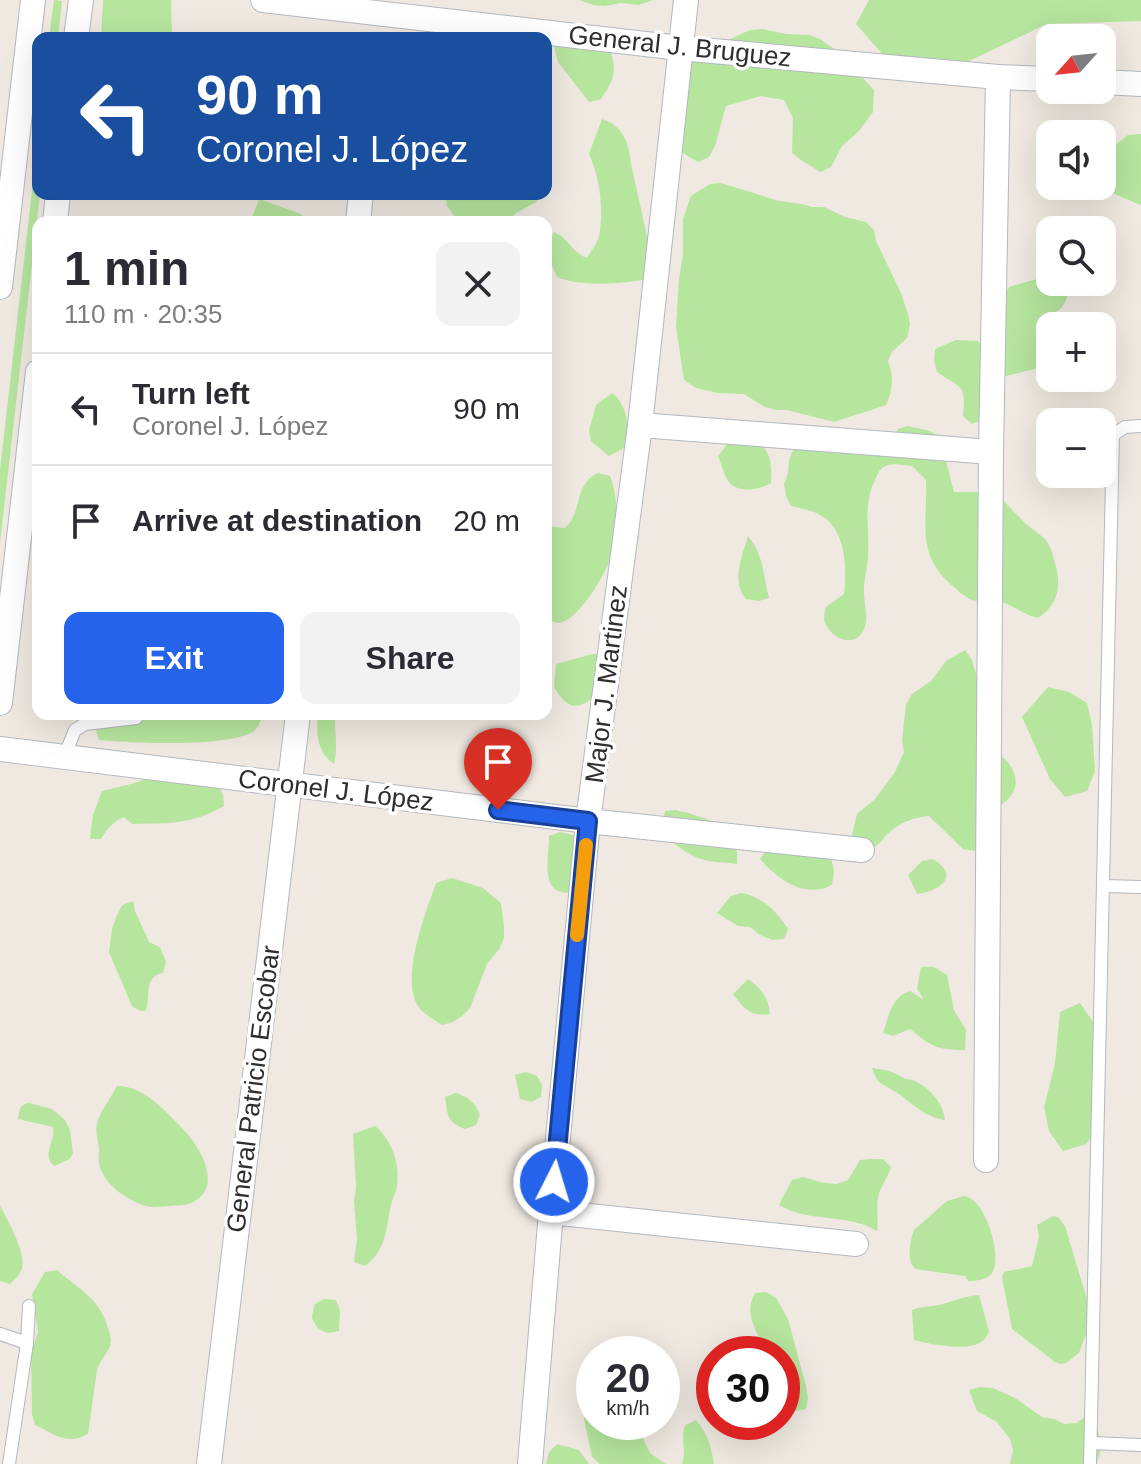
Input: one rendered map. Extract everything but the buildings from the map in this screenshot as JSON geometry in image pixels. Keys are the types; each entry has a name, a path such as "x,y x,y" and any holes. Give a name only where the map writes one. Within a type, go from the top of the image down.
{"street":[{"path":"0,287 33,0"},
{"path":"77,32 81,0"},
{"name":"General J. Bruguez","path":"263,0 383,17 527,32"},
{"name":"Major J. Martinez","path":"530,1464 588,821 640,425 686,0"},
{"name":"General J. Bruguez","path":"552,35 1036,78"},
{"path":"986,1160 991,452 998,77"},
{"path":"1116,83 1141,84"},
{"path":"0,703 32,424"},
{"path":"640,425 991,452"},
{"name":"General Patricio Escobar","path":"209,1464 297,720"},
{"name":"Coronel J. López","path":"0,749 588,821 862,850"},
{"path":"551,1212 856,1244"}],"lane":[{"path":"1090,1464 1113,435 1125,427 1141,426"},
{"path":"64,757 75,730 85,724 119,720"},
{"path":"1104,886 1141,887"},
{"path":"9,1464 27,1343 29,1306"},
{"path":"0,1334 27,1343"},
{"path":"1091,1443 1141,1445"}],"green space":[{"path":"54,0 62,1 59,32 50,32"},
{"path":"103,0 171,0 172,32 101,32"},
{"path":"579,0 653,0 639,5 621,3 605,6"},
{"path":"869,0 1141,0 1141,21 1036,24 1036,29 969,61 927,68 885,57 856,24"},
{"path":"763,29 820,39 840,53 874,90 873,112 859,131 842,146 831,167 820,172 792,153 793,118 784,100 761,96 726,106 709,157 698,162 678,150 683,71 698,52 717,41"},
{"path":"553,42 609,48 613,75 601,99 589,102 558,62"},
{"path":"602,119 615,126 624,136 651,254 648,279 590,283 557,277 552,266 554,232 587,258 598,239 600,194 589,154"},
{"path":"1141,134 1141,205 1116,195 1116,144 1128,135"},
{"path":"721,183 779,201 824,207 866,222 874,230 876,241 901,293 910,324 907,338 892,352 888,361 892,383 886,405 834,422 775,410 744,394 696,388 684,380 676,327 683,219 691,196 710,184"},
{"path":"32,190 32,200 39,200 37,216 32,216 32,264 0,543 0,470"},
{"path":"259,200 262,200 303,216 253,216"},
{"path":"446,200 537,200 513,216 454,216"},
{"path":"1036,279 1036,296 1067,296 1062,307 1055,312 1036,312 1036,369 1002,377 1004,297 1009,287"},
{"path":"956,340 978,341 984,349 982,420 972,424 963,416 963,392 937,372 934,361 935,349"},
{"path":"612,393 624,409 629,442 609,456 591,441 589,430 596,405"},
{"path":"908,426 930,431 940,437 954,492 995,492 1046,540 1051,548 1058,587 1054,601 1038,618 1004,603 972,600 947,581 937,569 927,546 926,480 912,466 893,464 879,472 869,498 864,629 860,636 848,640 836,636 826,626 826,607 844,594 843,551 830,523 815,512 791,506 786,496 784,484 797,439 885,448 898,429"},
{"path":"737,432 766,450 771,483 749,490 737,488 728,481 718,456"},
{"path":"598,473 610,476 615,492 617,527 613,553 585,603 567,620 557,623 552,621 552,526 565,528 571,522 581,491"},
{"path":"748,536 760,558 769,598 759,601 746,599 739,585 739,569"},
{"path":"965,650 972,660 1000,755 1010,765 1015,777 1016,784 1011,796 987,812 981,843 974,851 963,849 929,816 899,825 871,849 860,844 852,835 857,814 875,799 895,772 904,752 902,740 906,704 912,694 931,681 946,661"},
{"path":"599,654 606,689 584,704 572,705 554,687 556,664"},
{"path":"1048,687 1069,692 1087,703 1092,725 1095,771 1087,791 1065,797 1050,779 1022,717"},
{"path":"93,720 261,720 254,731 224,740 179,743 99,740"},
{"path":"318,720 335,720 334,764 324,754"},
{"path":"169,770 218,784 224,806 179,822 132,824 124,817 111,826 101,839 90,839 93,815 102,791"},
{"path":"676,810 705,818 726,829 736,844 737,864 696,857 661,834 665,811"},
{"path":"560,832 573,835 579,869 576,892 556,890 548,876 549,836"},
{"path":"775,838 829,849 834,871 832,885 812,890 793,885 775,874 760,859"},
{"path":"933,859 946,871 944,882 933,890 917,894 908,875 922,861"},
{"path":"452,878 483,888 501,903 504,937 500,948 487,964 470,1008 453,1022 442,1025 421,1010 414,998 413,966 436,883"},
{"path":"741,893 762,901 774,911 788,929 784,939 773,940 760,935 750,927 738,926 717,913 731,896"},
{"path":"133,901 149,942 160,947 166,962 163,973 155,976 150,983 147,1006 141,1011 132,1006 109,952 117,915 122,905"},
{"path":"921,967 934,967 947,975 954,1010 966,1030 965,1050 935,1046 910,1029 893,1036 883,1033 899,998 910,991 923,999 917,989"},
{"path":"748,979 764,994 770,1014 748,1011 733,994"},
{"path":"1080,1003 1105,1039 1106,1061 1099,1083 1099,1127 1086,1144 1063,1151 1049,1131 1044,1107 1055,1063 1060,1012"},
{"path":"872,1068 891,1072 926,1088 939,1102 945,1120 924,1112 881,1083"},
{"path":"526,1072 537,1076 542,1085 541,1097 531,1102 520,1099 515,1075"},
{"path":"117,1086 145,1095 189,1136 202,1157 208,1179 200,1198 184,1205 149,1207 125,1196 107,1180 99,1165 96,1127"},
{"path":"456,1093 468,1098 476,1107 480,1115 476,1125 465,1129 451,1121 445,1097"},
{"path":"29,1103 52,1109 65,1120 70,1130 73,1153 70,1159 54,1166 49,1157 53,1127 18,1119 20,1108"},
{"path":"375,1126 391,1148 397,1165 397,1182 384,1240 377,1254 365,1266 354,1262 357,1239 353,1134"},
{"path":"883,1159 891,1167 878,1198 877,1231 866,1225 803,1214 779,1205 792,1180 803,1177 837,1184 848,1180 860,1160"},
{"path":"964,1196 979,1207 990,1230 995,1255 992,1273 984,1279 968,1281 965,1276 915,1269 910,1255 914,1230 947,1201"},
{"path":"0,1205 21,1253 22,1268 10,1284 0,1281"},
{"path":"1053,1216 1058,1217 1065,1226 1089,1306 1089,1325 1079,1353 1060,1364 1012,1329 1002,1277 1004,1272 1032,1266 1039,1237 1037,1225"},
{"path":"57,1270 94,1301 111,1339 97,1370 88,1434 73,1439 35,1425 32,1414 31,1353 38,1332 32,1294 45,1272"},
{"path":"766,1292 776,1298 788,1319 793,1336 758,1336 750,1309 755,1293"},
{"path":"979,1295 989,1332 982,1341 958,1347 914,1340 912,1310"},
{"path":"324,1299 336,1300 340,1311 339,1331 328,1333 318,1329 312,1318 314,1305"},
{"path":"800,1364 808,1398 806,1409 800,1410"},
{"path":"993,1388 1015,1398 1042,1417 1065,1424 1076,1423 1085,1417 1095,1422 1101,1449 1096,1464 1010,1464 1013,1450 1010,1439 997,1422 977,1411 969,1390"},
{"path":"696,1420 696,1440 708,1440 714,1464 682,1464 685,1425"},
{"path":"588,1440 644,1440 650,1453 666,1464 600,1464 592,1457"},
{"path":"557,1444 579,1450 589,1464 546,1464 549,1452"}],"slow traffic":[{"path":"577,935 586,845"}],"route":[{"path":"498,810 588,821 554,1182"}]}
